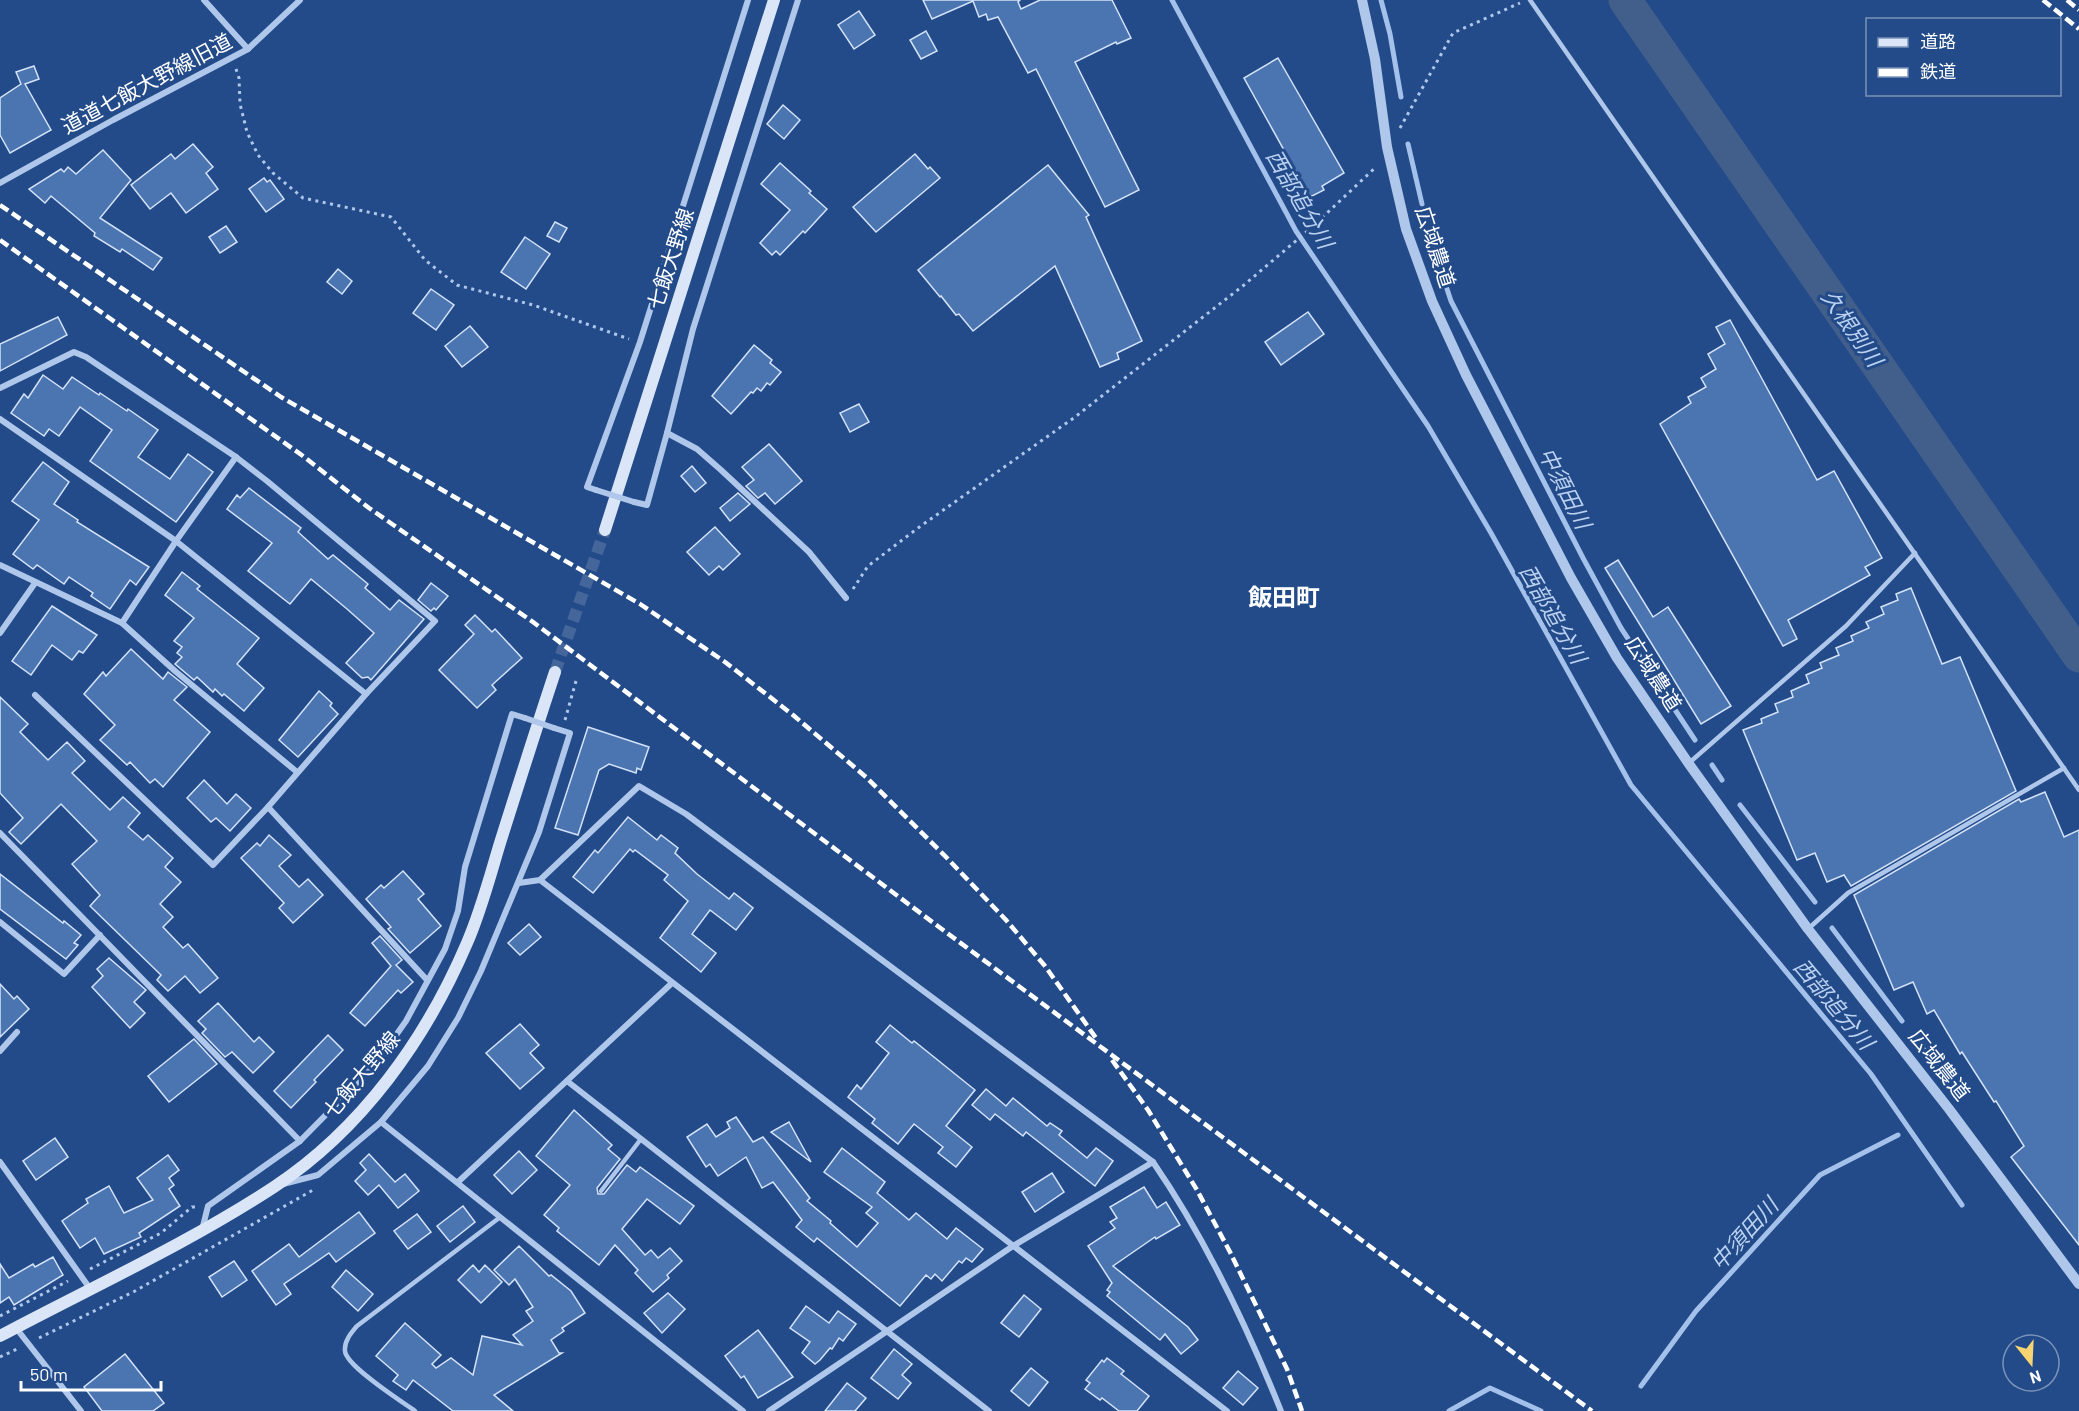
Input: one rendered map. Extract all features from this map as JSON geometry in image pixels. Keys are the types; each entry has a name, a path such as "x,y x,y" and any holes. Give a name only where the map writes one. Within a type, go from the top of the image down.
{"main road":[{"name":"七飯大野線","path":"605,530 774,0"},
{"name":"七飯大野線","path":"0,1336 201,1231 275,1186 325,1148 366,1107 425,1028 467,942 555,672"}],"street":[{"path":"204,0 248,49"},
{"name":"道道七飯大野線旧道","path":"0,183 248,49 300,0"},
{"path":"748,0 640,342 587,487 646,505 693,329 798,0"},
{"name":"広域農道","path":"1362,0 1375,59 1388,147 1406,228 1432,301 1466,375 1571,578 1617,658 1689,764 1808,928 1949,1109 2079,1284"},
{"path":"0,388 74,352 86,357 236,457 435,621 366,694 268,807 213,865 35,695"},
{"path":"0,419 176,541 366,694"},
{"path":"667,433 697,449 721,470 809,552 846,598"},
{"path":"122,623 176,541 236,457"},
{"path":"0,565 122,623 175,671 297,772"},
{"path":"0,633 35,583"},
{"path":"201,1231 208,1206 300,1141 375,1065 406,1021 445,949 458,911 465,867 512,714 570,733 539,832 519,883 458,1018 428,1066 381,1122 318,1175 275,1186"},
{"path":"519,883 540,880 639,786 686,814 1153,1162 1180,1201 1211,1258 1255,1347 1281,1411"},
{"path":"268,807 427,980"},
{"path":"0,833 300,1141"},
{"path":"540,880 1227,1411"},
{"path":"0,922 64,974 100,935"},
{"path":"458,1182 672,983"},
{"path":"0,1051 17,1032"},
{"path":"567,1081 989,1411"},
{"path":"381,1122 743,1411"},
{"path":"0,1162 91,1290"},
{"path":"769,1411 1013,1246 1153,1162"},
{"path":"16,1327 81,1411"}],"lane":[{"path":"1528,0 2079,790"},
{"path":"1689,764 1846,626 1915,553"},
{"path":"1808,928 1848,893 2064,768"},
{"path":"601,1191 640,1139"},
{"path":"415,1411 352,1364 345,1352 347,1340 357,1326 499,1218"}],"path":[{"path":"846,598 868,566 1075,417 1244,285 1311,228 1374,169 1407,117 1453,33 1528,0"},
{"path":"232,58 239,78 240,104 247,132 258,155 273,173 303,198 391,217 425,260 457,285 532,305 620,338 640,342"},
{"path":"562,730 576,681"},
{"path":"0,1316 161,1233 192,1207 208,1206"}],"building":[{"path":"923,0 1020,0 1018,2 1021,9 1040,0 1112,0 1131,38 1117,44 1116,42 1075,62 1139,190 1105,207 1036,69 1028,73 998,17 988,20 986,14 979,17 973,1 932,19"},
{"path":"859,11 875,35 854,49 838,25"},
{"path":"926,31 937,51 921,59 910,40"},
{"path":"1278,58 1344,173 1322,186 1324,190 1310,197 1244,78"},
{"path":"34,66 39,79 25,84 51,130 10,153 0,135 0,98 21,84 16,72"},
{"path":"783,105 800,120 784,139 767,124"},
{"path":"193,144 213,167 206,173 218,189 186,213 171,193 150,209 131,185 171,154 175,159"},
{"path":"103,150 131,180 100,218 162,258 153,270 122,249 120,252 94,236 95,233 51,196 45,203 29,189 61,169 64,172 68,167 76,174"},
{"path":"915,154 928,169 930,167 940,178 876,232 853,207"},
{"path":"780,163 827,209 780,255 776,251 772,255 760,243 790,210 761,184"},
{"path":"1048,165 1089,215 1086,217 1142,341 1117,353 1119,359 1100,367 1055,266 973,331 959,314 956,315 918,270"},
{"path":"264,178 267,182 270,180 284,199 266,212 249,189"},
{"path":"555,222 567,228 559,242 547,236"},
{"path":"226,226 237,242 220,253 209,237"},
{"path":"525,237 550,254 526,289 501,272"},
{"path":"338,269 352,281 342,294 327,282"},
{"path":"431,289 454,305 436,330 413,313"},
{"path":"1308,312 1324,334 1281,365 1265,342"},
{"path":"58,317 67,335 0,371 0,344"},
{"path":"1730,320 1817,480 1834,471 1882,558 1865,567 1870,575 1788,620 1797,639 1783,646 1660,424 1691,403 1688,397 1706,387 1701,378 1716,369 1708,354 1725,344 1716,327"},
{"path":"470,326 488,347 462,367 445,346"},
{"path":"754,345 772,360 770,363 781,372 770,385 767,383 761,391 757,388 753,393 751,392 731,414 712,396"},
{"path":"43,375 63,389 72,377 127,411 128,409 158,430 138,457 170,479 188,454 213,472 176,522 90,461 112,430 80,407 59,436 49,429 44,436 11,413 24,394 28,398"},
{"path":"859,404 869,422 850,432 840,413"},
{"path":"769,444 802,481 775,504 765,493 758,498 746,486 754,480 742,467"},
{"path":"43,462 69,482 54,504 78,520 77,522 149,567 136,585 130,580 110,609 91,596 93,593 69,577 64,584 37,565 33,569 13,554 39,520 12,501"},
{"path":"692,466 706,483 695,492 681,476"},
{"path":"249,488 301,528 298,532 328,559 333,555 368,584 365,588 390,610 399,600 424,619 371,680 368,677 362,678 346,663 374,633 347,609 311,579 290,604 248,571 272,543 227,509 237,495 240,498"},
{"path":"738,493 750,504 730,521 720,508"},
{"path":"715,527 740,554 723,570 719,566 709,575 687,552"},
{"path":"1618,560 1653,617 1668,607 1731,706 1701,724 1605,568"},
{"path":"182,572 200,586 197,589 259,638 237,664 264,688 244,711 224,694 222,696 215,689 213,692 197,677 194,680 175,664 182,657 177,653 182,647 174,641 194,618 165,595"},
{"path":"431,583 448,596 436,610 434,608 431,611 418,600"},
{"path":"1911,588 1942,664 1960,657 2016,791 1851,886 1844,875 1827,882 1815,853 1797,860 1743,730 1762,723 1761,719 1778,712 1775,704 1793,697 1791,691 1809,683 1806,675 1822,668 1820,663 1839,655 1836,648 1853,641 1851,636 1869,628 1866,622 1884,614 1881,607 1898,600 1896,594"},
{"path":"52,606 97,635 83,653 79,651 72,660 52,645 31,675 12,661"},
{"path":"475,615 492,632 495,629 522,658 492,685 496,690 477,708 439,670 474,634 465,625"},
{"path":"131,649 163,679 168,672 187,687 174,700 210,732 163,787 155,779 150,783 130,762 127,765 100,740 115,725 84,694 103,672 106,676"},
{"path":"319,691 332,703 330,706 338,714 298,757 279,740"},
{"path":"0,697 28,724 20,732 48,760 67,742 85,761 72,773 110,810 123,797 140,813 128,827 143,840 148,835 173,858 165,867 181,882 160,904 173,917 163,927 183,948 188,944 218,978 200,993 185,976 168,991 157,980 161,975 90,906 100,895 72,864 97,841 61,804 21,844 9,832 23,818 0,793"},
{"path":"588,727 649,747 641,770 637,768 636,773 609,764 599,770 578,835 555,828"},
{"path":"204,780 227,804 236,794 251,808 230,831 216,818 211,822 187,798"},
{"path":"2045,792 2064,837 2079,830 2079,1245 2011,1157 2024,1146 1962,1052 1960,1054 1934,1010 1927,1014 1913,982 1894,990 1854,895 2019,799 2021,802"},
{"path":"628,817 657,840 661,835 678,848 675,853 729,899 734,893 753,908 736,930 710,910 692,934 716,953 701,972 660,938 688,901 664,880 668,875 635,850 633,852 630,849 593,893 573,877 595,850 598,853"},
{"path":"269,835 291,855 279,866 299,887 308,879 323,895 293,923 279,908 284,903 241,858 257,843 260,846"},
{"path":"403,871 424,894 418,899 441,926 410,953 388,929 391,927 366,899 381,885 384,888"},
{"path":"0,874 81,935 74,943 78,945 66,959 0,909"},
{"path":"529,924 541,937 520,955 508,943"},
{"path":"380,936 402,960 396,965 413,982 401,993 398,990 365,1026 350,1013 391,966 372,943"},
{"path":"109,958 146,990 134,1002 145,1013 130,1028 92,987 103,976 97,969"},
{"path":"0,984 14,999 17,996 29,1009 0,1037"},
{"path":"218,1003 254,1042 259,1037 274,1052 253,1073 232,1052 225,1057 202,1033 206,1029 198,1021"},
{"path":"520,1024 539,1045 530,1053 544,1068 520,1089 486,1053"},
{"path":"890,1025 912,1043 914,1041 975,1090 946,1126 972,1147 956,1167 938,1153 943,1147 914,1124 898,1144 872,1123 875,1119 848,1097 857,1085 861,1089 889,1053 876,1042"},
{"path":"328,1035 343,1050 291,1108 274,1091"},
{"path":"194,1039 217,1064 169,1102 148,1076"},
{"path":"986,1089 1006,1106 1013,1098 1047,1126 1050,1123 1062,1131 1059,1135 1087,1158 1096,1148 1113,1161 1095,1186 1026,1132 1023,1136 995,1114 990,1120 972,1105"},
{"path":"574,1110 612,1145 608,1149 620,1159 597,1188 598,1194 604,1194 627,1165 636,1172 640,1167 694,1206 680,1224 647,1199 622,1229 645,1255 651,1250 658,1258 670,1248 682,1261 667,1275 669,1278 653,1292 635,1273 638,1270 615,1245 599,1265 557,1231 559,1228 544,1215 570,1185 536,1156"},
{"path":"736,1117 753,1142 763,1137 810,1198 807,1201 857,1247 878,1223 866,1213 872,1207 824,1172 842,1148 885,1182 877,1193 909,1220 916,1213 947,1239 956,1228 983,1249 972,1262 966,1258 962,1263 959,1261 942,1281 935,1274 931,1279 926,1275 900,1306 817,1238 814,1242 796,1227 802,1220 773,1182 762,1188 746,1157 718,1176 710,1164 706,1167 687,1137 707,1124 716,1137 730,1128 727,1122"},
{"path":"789,1122 811,1162 771,1132"},
{"path":"55,1138 68,1157 36,1180 23,1161"},
{"path":"519,1151 537,1170 512,1194 494,1175"},
{"path":"369,1154 395,1182 405,1174 419,1191 398,1208 379,1185 368,1195 355,1181 366,1170 360,1163"},
{"path":"168,1155 179,1170 169,1178 174,1185 169,1189 180,1206 139,1233 141,1237 104,1254 95,1238 80,1248 62,1221 88,1203 86,1199 109,1186 124,1213 153,1200 137,1178"},
{"path":"1052,1173 1064,1192 1035,1212 1022,1192"},
{"path":"1144,1187 1157,1208 1166,1202 1180,1225 1156,1239 1155,1237 1113,1266 1188,1327 1198,1340 1181,1354 1165,1334 1160,1340 1107,1296 1110,1292 1107,1290 1112,1283 1088,1246 1115,1228 1110,1222 1117,1218 1110,1207"},
{"path":"463,1206 475,1222 450,1242 437,1226"},
{"path":"359,1212 375,1233 336,1262 329,1253 284,1284 291,1294 276,1305 252,1271 289,1244 299,1257"},
{"path":"417,1214 431,1232 408,1249 394,1231"},
{"path":"519,1246 549,1276 551,1275 571,1291 585,1313 562,1328 564,1331 551,1340 559,1353 562,1353 494,1395 513,1411 453,1411 413,1380 406,1390 393,1381 398,1375 376,1356 405,1323 441,1355 432,1364 436,1368 451,1358 473,1375 482,1336 522,1345 513,1335 533,1321 526,1311 533,1307 515,1279 509,1285 494,1270"},
{"path":"53,1257 63,1275 14,1305 9,1297 0,1303 0,1264 9,1278 33,1264 35,1267"},
{"path":"234,1261 247,1280 222,1297 209,1277"},
{"path":"473,1265 479,1272 485,1265 502,1282 481,1303 458,1280"},
{"path":"346,1270 373,1294 358,1311 332,1287"},
{"path":"668,1293 685,1309 662,1333 644,1313"},
{"path":"1024,1295 1041,1309 1019,1337 1001,1323"},
{"path":"806,1306 829,1323 838,1311 856,1324 843,1341 839,1338 832,1349 830,1348 815,1364 802,1353 810,1342 790,1328"},
{"path":"758,1330 793,1377 758,1398 744,1376 741,1378 725,1356"},
{"path":"894,1349 912,1364 902,1375 911,1383 898,1399 871,1378"},
{"path":"125,1354 164,1403 153,1411 102,1411 84,1387"},
{"path":"1107,1358 1124,1371 1121,1374 1149,1396 1137,1411 1119,1411 1085,1389 1090,1383 1086,1380 1102,1360 1104,1362"},
{"path":"1031,1368 1048,1382 1029,1406 1011,1391"},
{"path":"1238,1371 1258,1388 1243,1405 1223,1388"},
{"path":"847,1383 866,1398 855,1411 825,1411"}],"waterway":[{"name":"西部追分川","path":"1172,0 1296,231 1428,426 1491,533 1631,785 1871,1074 1962,1205"},
{"name":"中須田川","path":"1381,0 1390,34 1401,97"},
{"name":"久根別川","path":"1625,0 2079,656"},
{"name":"中須田川","path":"1408,144 1422,204"},
{"name":"中須田川","path":"1430,238 1451,301 1583,558 1621,628 1695,740"},
{"name":"中須田川","path":"1712,765 1722,780"},
{"name":"中須田川","path":"1740,805 1815,902"},
{"name":"中須田川","path":"1832,928 1902,1021"},
{"name":"中須田川","path":"1916,1040 1958,1092 1957,1097"},
{"name":"中須田川","path":"1641,1386 1696,1311 1820,1175 1898,1135"},
{"name":"中須田川","path":"1449,1411 1490,1388 1541,1411"}],"tunnel":[{"path":"555,672 605,530"}],"railway":[{"path":"2043,0 2079,29"},
{"path":"2067,0 2079,10"},
{"path":"0,205 281,397 640,604 725,662 793,715 866,777 947,858 1006,920 1045,966 1096,1038"},
{"path":"0,240 303,456 369,508 533,622 939,927 1592,1411"},
{"path":"1112,1060 1148,1110 1197,1190 1287,1369 1302,1411"}],"district":[{"name":"飯田町","path":"1284,598"}]}
